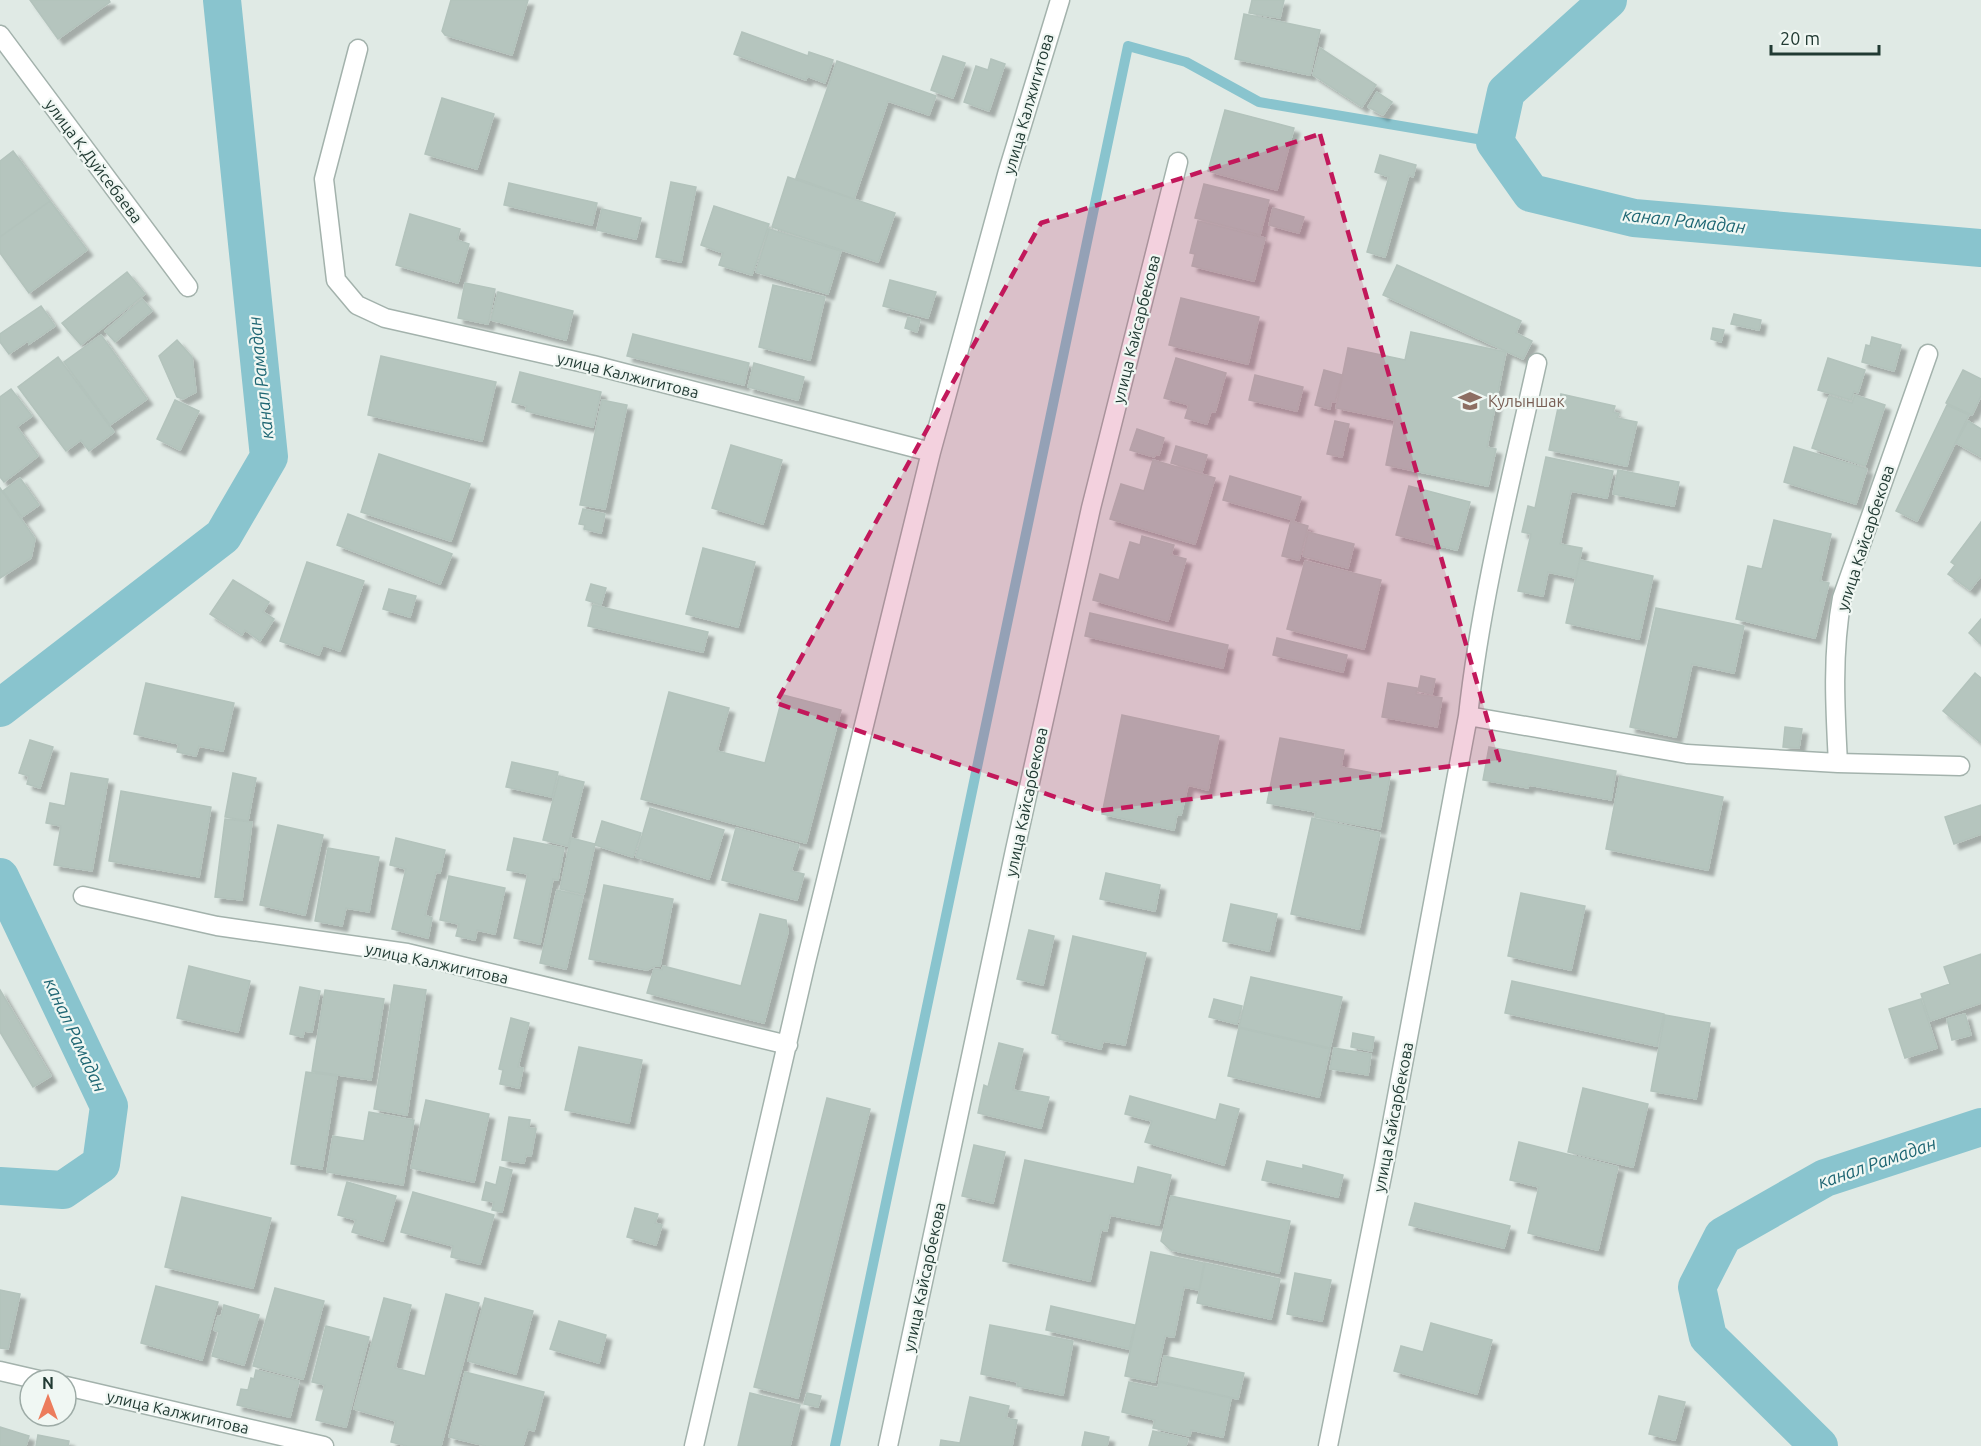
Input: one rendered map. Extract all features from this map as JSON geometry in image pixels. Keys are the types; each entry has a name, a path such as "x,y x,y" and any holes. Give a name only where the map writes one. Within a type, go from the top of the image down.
{"street":[{"name":"улица Калжигитова","path":"694,1446 806,962 931,452 1008,171 1060,0"},
{"name":"улица К.Дуйсебаева","path":"0,35 188,287"},
{"name":"улица Калжигитова","path":"358,49 324,179 336,280 357,305 385,318 593,365 931,452"},
{"name":"улица Кайсарбекова","path":"888,1446 1015,850 1091,508 1178,162"},
{"name":"улица Кайсарбекова","path":"1838,763 1834,692 1837,624 1842,598 1928,354"},
{"name":"улица Кайсарбекова","path":"1328,1446 1384,1166 1468,716 1472,680 1501,522 1537,363"},
{"path":"1468,716 1687,754 1838,763 1960,766"},
{"name":"улица Калжигитова","path":"83,896 217,926 407,953 788,1045"},
{"path":"0,1371 18,1375"},
{"name":"улица Калжигитова","path":"78,1389 324,1446"}],"highlighted area":[{"path":"1320,134 1499,760 1097,811 776,703 1041,223"}],"building":[{"path":"30,0 109,0 110,2 58,39"},
{"path":"451,0 528,0 512,55 445,35 442,31"},
{"path":"1252,0 1284,0 1280,18 1249,13"},
{"path":"1244,14 1320,30 1310,75 1235,59"},
{"path":"742,32 808,56 809,52 833,60 825,83 807,76 806,80 734,54"},
{"path":"1320,48 1376,85 1362,107 1313,75"},
{"path":"943,56 965,63 953,98 931,90"},
{"path":"991,59 1005,64 989,111 964,102 976,66 988,70"},
{"path":"837,61 936,96 929,115 888,101 854,199 796,178"},
{"path":"1377,92 1392,102 1383,115 1368,107"},
{"path":"442,98 494,114 477,169 425,154"},
{"path":"1225,110 1294,128 1277,190 1208,171"},
{"path":"13,151 50,201 0,237 0,161"},
{"path":"1380,155 1416,165 1413,177 1409,175 1385,257 1367,252 1389,177 1375,172"},
{"path":"788,177 895,213 878,262 772,227"},
{"path":"671,182 696,187 681,262 656,257"},
{"path":"509,183 597,203 592,225 504,205"},
{"path":"1204,184 1269,200 1260,235 1195,218"},
{"path":"50,201 87,250 29,293 0,253 0,237"},
{"path":"714,206 769,224 752,275 719,265 723,253 701,245"},
{"path":"1273,208 1304,217 1299,233 1269,225"},
{"path":"602,209 641,218 636,239 597,230"},
{"path":"410,214 460,229 457,240 469,244 458,283 396,265"},
{"path":"1198,221 1265,238 1254,281 1192,266 1195,254 1190,253"},
{"path":"769,229 841,251 828,294 756,272"},
{"path":"1397,265 1521,321 1516,333 1532,341 1523,359 1383,295"},
{"path":"127,272 145,294 81,345 62,323"},
{"path":"890,280 936,292 928,318 883,306"},
{"path":"465,283 495,289 488,324 458,318"},
{"path":"773,285 825,297 810,360 759,347"},
{"path":"498,292 573,311 566,340 491,320"},
{"path":"1181,298 1259,317 1248,364 1169,345"},
{"path":"142,299 152,311 115,342 105,331"},
{"path":"41,306 55,326 29,344 28,341 9,354 0,342 0,334"},
{"path":"1734,314 1761,320 1759,330 1731,324"},
{"path":"908,317 920,320 917,332 905,328"},
{"path":"1713,328 1724,330 1721,342 1711,339"},
{"path":"1411,332 1506,352 1487,447 1496,449 1488,486 1386,465 1395,420 1336,408 1348,348 1405,360"},
{"path":"633,334 749,363 744,385 627,356"},
{"path":"101,335 147,399 110,425 64,362"},
{"path":"1872,337 1901,345 1894,371 1862,362 1866,345 1870,346"},
{"path":"177,340 192,357 196,392 183,399 177,397 159,356"},
{"path":"381,356 496,382 482,441 368,415"},
{"path":"58,357 114,432 89,451 81,440 66,451 18,387"},
{"path":"1176,358 1226,373 1215,412 1211,411 1207,424 1185,418 1189,405 1164,398"},
{"path":"1828,358 1865,370 1858,393 1854,391 1851,400 1818,390"},
{"path":"754,363 804,377 798,400 748,387"},
{"path":"1324,370 1342,375 1335,402 1331,401 1330,409 1315,405"},
{"path":"1963,370 1981,379 1981,396 1972,415 1946,403"},
{"path":"520,372 601,392 593,427 526,411 527,406 512,402"},
{"path":"1255,375 1303,387 1297,411 1249,400"},
{"path":"11,389 32,416 17,427 38,456 4,482 0,477 0,397"},
{"path":"1561,394 1615,406 1613,412 1619,414 1617,418 1637,422 1627,466 1549,450"},
{"path":"1855,395 1885,405 1865,466 1812,448 1829,396 1852,403"},
{"path":"175,400 199,411 180,450 157,439"},
{"path":"602,400 627,405 605,509 580,505"},
{"path":"1947,405 1969,415 1917,521 1896,511"},
{"path":"1335,421 1349,424 1342,457 1327,454"},
{"path":"1968,421 1981,429 1981,457 1956,443"},
{"path":"1137,429 1164,438 1159,455 1156,454 1154,457 1130,450"},
{"path":"731,445 782,460 763,524 712,508"},
{"path":"1176,446 1207,455 1202,472 1171,463"},
{"path":"1794,447 1867,469 1856,504 1784,482"},
{"path":"379,454 470,484 451,541 361,512"},
{"path":"1546,457 1613,471 1607,498 1571,491 1560,544 1582,548 1576,578 1548,572 1543,596 1518,591 1531,534 1522,532 1528,506 1535,508"},
{"path":"1153,460 1215,478 1195,544 1110,519 1121,484 1144,491"},
{"path":"1618,470 1679,482 1674,506 1613,494"},
{"path":"1230,476 1301,497 1294,520 1223,500"},
{"path":"20,478 39,505 22,517 3,491"},
{"path":"1409,486 1470,502 1457,550 1396,535"},
{"path":"0,488 35,539 31,558 0,578"},
{"path":"583,509 605,514 601,533 584,529 585,525 579,524"},
{"path":"348,514 452,554 440,584 337,545"},
{"path":"1774,520 1831,534 1820,581 1829,583 1815,638 1736,619 1748,566 1762,569"},
{"path":"1291,521 1308,526 1299,560 1282,556"},
{"path":"1981,522 1981,576 1970,590 1948,574 1955,565 1951,562"},
{"path":"1308,532 1354,544 1348,568 1303,556"},
{"path":"1142,536 1174,545 1171,555 1186,559 1168,621 1093,600 1100,574 1119,580 1130,542 1140,545"},
{"path":"703,548 755,562 738,627 686,614"},
{"path":"1580,560 1653,576 1639,639 1566,623"},
{"path":"1305,561 1381,580 1364,649 1287,629"},
{"path":"307,562 364,581 340,651 323,645 319,655 280,641"},
{"path":"233,580 269,602 263,612 274,619 260,641 245,630 242,635 210,614"},
{"path":"591,584 606,588 601,605 586,600"},
{"path":"389,589 416,596 410,617 383,609"},
{"path":"593,605 708,632 703,652 588,626"},
{"path":"1656,608 1744,626 1734,673 1692,664 1676,737 1630,727"},
{"path":"1090,613 1228,645 1223,668 1085,636"},
{"path":"1981,619 1981,644 1969,633"},
{"path":"1277,638 1347,655 1343,672 1273,655"},
{"path":"1975,673 1981,678 1981,743 1943,711"},
{"path":"1421,676 1435,679 1432,694 1418,691"},
{"path":"146,683 234,703 223,751 199,746 196,756 177,752 179,744 134,734"},
{"path":"1388,683 1417,688 1416,694 1442,698 1437,727 1382,717"},
{"path":"669,692 729,708 717,751 765,763 783,695 841,710 806,843 641,799"},
{"path":"1122,715 1219,736 1208,790 1188,785 1181,815 1177,814 1174,830 1102,814"},
{"path":"1785,727 1802,729 1799,748 1783,747"},
{"path":"1280,738 1344,750 1341,767 1390,776 1380,829 1315,817 1316,812 1267,803"},
{"path":"30,740 53,747 40,788 27,784 29,776 19,773"},
{"path":"1489,747 1616,771 1611,800 1529,785 1528,788 1483,780"},
{"path":"512,762 558,772 552,797 506,787"},
{"path":"71,773 108,779 92,871 54,865 61,826 46,823 50,803 65,806"},
{"path":"233,773 256,778 248,821 225,817"},
{"path":"559,776 584,782 568,846 543,840"},
{"path":"1620,776 1723,797 1708,870 1606,849"},
{"path":"121,791 211,807 199,877 109,861"},
{"path":"1981,805 1981,834 1954,844 1945,817"},
{"path":"650,808 724,830 709,879 636,857"},
{"path":"1312,818 1380,833 1359,929 1291,914"},
{"path":"225,819 252,822 242,900 215,897"},
{"path":"602,821 641,833 633,857 595,845"},
{"path":"278,825 323,835 305,915 260,905"},
{"path":"736,828 799,845 791,871 804,874 797,900 722,880"},
{"path":"396,838 445,850 440,873 436,872 425,915 432,918 428,938 392,929 406,869 390,865"},
{"path":"514,838 564,848 558,880 553,879 540,944 514,938 528,874 507,870"},
{"path":"571,838 595,844 584,894 560,889"},
{"path":"328,848 379,857 369,912 346,908 342,926 315,921"},
{"path":"1106,873 1160,885 1155,911 1100,899"},
{"path":"449,876 505,888 495,934 477,930 475,940 456,936 459,924 440,920"},
{"path":"604,885 673,899 660,966 647,970 589,959"},
{"path":"557,890 583,896 566,969 540,963"},
{"path":"1521,893 1585,906 1571,970 1508,956"},
{"path":"1231,904 1277,914 1269,951 1223,941"},
{"path":"760,914 786,920 788,932 764,1023 647,993 654,969 662,970 663,966 741,986"},
{"path":"1029,930 1054,936 1043,985 1017,979"},
{"path":"1073,936 1146,953 1125,1045 1103,1041 1101,1049 1059,1039 1060,1035 1052,1033"},
{"path":"1981,954 1981,1003 1930,1021 1921,994 1950,984 1944,967"},
{"path":"189,966 250,981 238,1032 177,1018"},
{"path":"1251,977 1342,997 1330,1048 1239,1027"},
{"path":"1512,981 1664,1014 1657,1046 1505,1013"},
{"path":"394,985 426,990 407,1115 374,1109"},
{"path":"300,987 320,991 312,1032 304,1031 303,1037 290,1034"},
{"path":"0,990 51,1076 33,1087 0,1032"},
{"path":"325,990 384,999 371,1080 312,1071"},
{"path":"1214,999 1242,1006 1237,1024 1209,1017"},
{"path":"1921,999 1937,1048 1905,1058 1889,1009"},
{"path":"1965,1014 1971,1035 1952,1040 1947,1019"},
{"path":"1665,1015 1710,1023 1696,1099 1651,1091"},
{"path":"511,1018 529,1023 518,1067 523,1068 519,1088 500,1084 503,1070 499,1069"},
{"path":"1239,1028 1330,1049 1319,1097 1228,1076"},
{"path":"1353,1033 1374,1037 1372,1051 1351,1047"},
{"path":"999,1043 1023,1049 1013,1090 1049,1097 1041,1128 978,1113 984,1085 988,1087"},
{"path":"579,1047 642,1060 629,1123 565,1110"},
{"path":"1334,1048 1371,1054 1368,1075 1330,1069"},
{"path":"306,1072 337,1076 322,1169 291,1164"},
{"path":"1583,1088 1648,1104 1633,1167 1568,1152"},
{"path":"1130,1096 1216,1120 1220,1104 1239,1109 1224,1165 1145,1142 1152,1121 1125,1114"},
{"path":"827,1098 870,1109 798,1398 754,1387"},
{"path":"426,1100 489,1114 474,1182 411,1168"},
{"path":"369,1112 414,1120 403,1185 327,1172 333,1136 364,1141"},
{"path":"509,1117 530,1120 529,1128 536,1129 531,1156 526,1155 524,1163 502,1160"},
{"path":"1519,1142 1618,1167 1598,1250 1528,1233 1539,1187 1510,1180"},
{"path":"974,1145 1005,1152 993,1203 962,1196"},
{"path":"1025,1160 1134,1184 1138,1167 1171,1175 1159,1225 1110,1215 1107,1231 1101,1230 1090,1281 1003,1261"},
{"path":"1267,1161 1303,1169 1303,1165 1343,1175 1338,1197 1262,1180"},
{"path":"500,1167 512,1170 502,1212 492,1210 494,1202 482,1200 486,1182 496,1185"},
{"path":"347,1182 396,1196 383,1241 352,1232 356,1220 338,1215"},
{"path":"413,1192 494,1215 480,1264 451,1257 453,1246 401,1232"},
{"path":"1171,1196 1290,1221 1279,1273 1171,1250 1161,1241"},
{"path":"182,1197 271,1218 253,1288 165,1267"},
{"path":"1415,1203 1510,1226 1504,1248 1409,1225"},
{"path":"635,1208 658,1214 655,1223 662,1225 656,1245 627,1237"},
{"path":"1151,1252 1204,1263 1199,1290 1184,1287 1174,1337 1165,1336 1155,1382 1125,1376"},
{"path":"1205,1263 1280,1279 1271,1319 1197,1303"},
{"path":"1295,1273 1331,1280 1322,1321 1287,1314"},
{"path":"156,1286 218,1302 202,1360 141,1343"},
{"path":"275,1288 324,1301 303,1379 253,1366"},
{"path":"0,1290 20,1294 8,1349 0,1348"},
{"path":"446,1294 479,1303 441,1446 407,1446 391,1442 396,1421 354,1409 384,1298 411,1305 395,1368 425,1376"},
{"path":"485,1298 533,1311 516,1374 468,1361"},
{"path":"224,1305 259,1315 244,1365 212,1356 219,1332 214,1330"},
{"path":"1051,1306 1135,1325 1129,1349 1046,1330"},
{"path":"559,1321 606,1335 599,1363 550,1349"},
{"path":"1431,1323 1492,1340 1477,1394 1394,1371 1401,1346 1423,1352"},
{"path":"990,1325 1073,1341 1063,1395 1017,1386 1018,1382 981,1374"},
{"path":"326,1326 369,1337 346,1427 316,1420 325,1385 312,1382"},
{"path":"1164,1356 1244,1373 1238,1399 1159,1381"},
{"path":"256,1370 299,1381 290,1417 237,1405 241,1389 248,1390"},
{"path":"465,1372 544,1392 534,1431 528,1429 523,1446 486,1446 449,1437"},
{"path":"1129,1382 1158,1388 1159,1382 1231,1398 1223,1437 1191,1430 1190,1436 1153,1428 1155,1420 1122,1412"},
{"path":"750,1393 800,1405 790,1446 738,1446"},
{"path":"807,1393 821,1396 818,1407 804,1404"},
{"path":"1659,1396 1685,1402 1675,1440 1649,1434"},
{"path":"970,1397 1009,1406 1006,1418 1017,1420 1012,1446 940,1446 941,1440 960,1443"},
{"path":"0,1427 29,1436 26,1446 0,1446"},
{"path":"1153,1431 1188,1439 1186,1446 1149,1446"},
{"path":"1085,1432 1109,1437 1107,1446 1082,1446"},
{"path":"38,1435 69,1441 68,1446 36,1446"}],"waterway":[{"name":"канал Рамадан","path":"0,708 223,536 269,457 222,0"},
{"name":"канал Рамадан","path":"1608,0 1506,92 1495,142 1531,193 1634,218 1981,248"},
{"path":"835,1446 1128,46 1186,62 1259,102 1495,142"},
{"name":"канал Рамадан","path":"0,877 109,1106 101,1164 63,1190 0,1186"},
{"name":"канал Рамадан","path":"1819,1446 1708,1337 1697,1287 1723,1236 1825,1178 1981,1127"}],"place":[{"name":"Кулыншак","path":"1470,401"}]}
